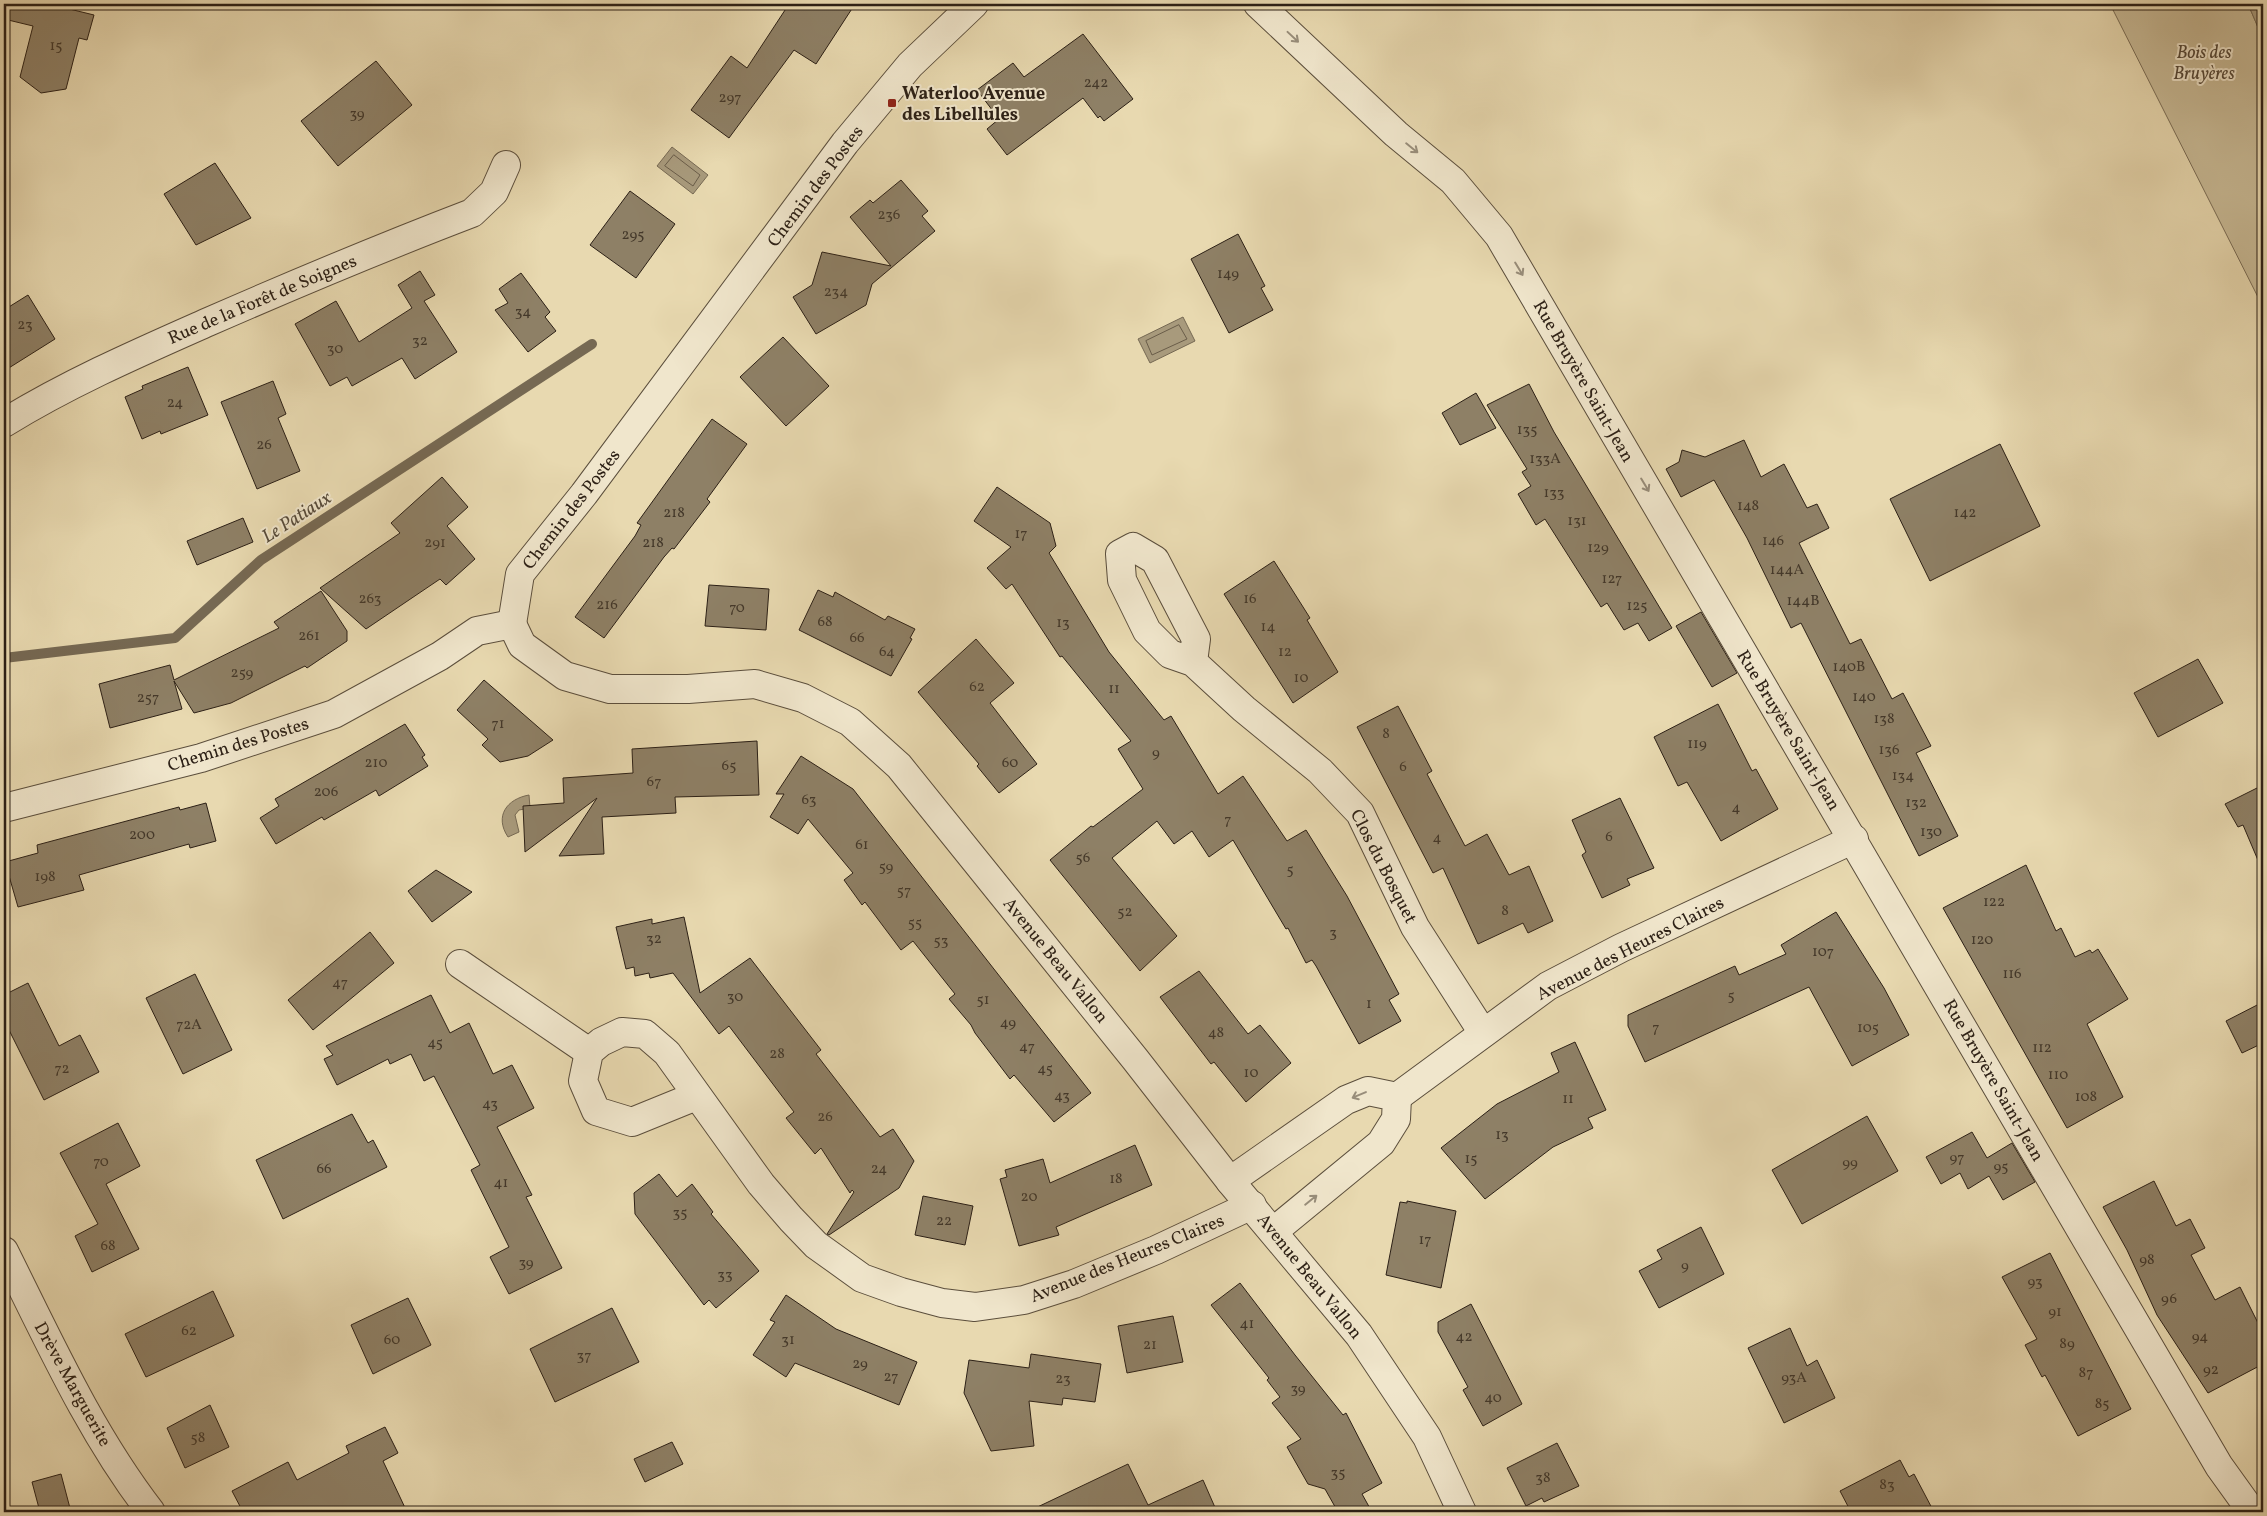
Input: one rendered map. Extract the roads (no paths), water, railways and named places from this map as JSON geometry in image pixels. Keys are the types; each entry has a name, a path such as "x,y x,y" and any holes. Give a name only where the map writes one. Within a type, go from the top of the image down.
{"street":[{"name":"Chemin des Postes","path":"4,808 201,758 334,714 440,656 477,631 512,624 520,574 584,494 722,311 845,143 910,65 974,4"},
{"name":"Rue Bruyère Saint-Jean","path":"1258,4 1396,134 1452,181 1499,236 1854,839 2219,1466 2252,1512"},
{"name":"Rue de la Forêt de Soignes","path":"4,423 35,404 115,363 280,290 472,213 494,192 506,165"},
{"name":"Avenue Beau Vallon","path":"512,624 522,645 565,676 610,689 688,689 755,684 803,698 850,722 899,766 1136,1059 1230,1181 1274,1231 1359,1335 1427,1437 1462,1512"},
{"name":"Clos du Bosquet","path":"1193,662 1244,709 1320,771 1360,813 1415,927 1483,1033"},
{"name":"Avenue des Heures Claires","path":"1396,1097 1548,986 1621,948 1854,839"},
{"path":"460,964 589,1052 583,1081 596,1111 632,1122 696,1096"},
{"name":"Avenue des Heures Claires","path":"589,1052 602,1042 622,1032 645,1034 667,1053 696,1096 761,1184 791,1219 816,1244 862,1278 901,1292 942,1303 975,1307 1024,1300 1074,1284 1147,1254 1252,1206"},
{"path":"1230,1181 1346,1100 1368,1091 1396,1097 1396,1119 1381,1143 1274,1231"},
{"name":"Drève Marguerite","path":"4,1251 71,1387 128,1482 151,1512"}],"water":[{"path":"2248,4 2263,4 2263,39"},
{"path":"672,147 708,175 693,194 657,166"},
{"path":"1183,317 1195,341 1150,363 1138,339"},
{"path":"529,795 530,808 519,810 515,815 519,832 508,837 502,822 505,810 514,800"}],"waterway":[{"name":"Le Patiaux","path":"4,658 175,638 261,560 592,344"}],"place":[{"name":"Waterloo Avenue des Libellules","path":"892,103"}],"park label":[{"name":"Bois des Bruyères","path":"2204,62"}]}
